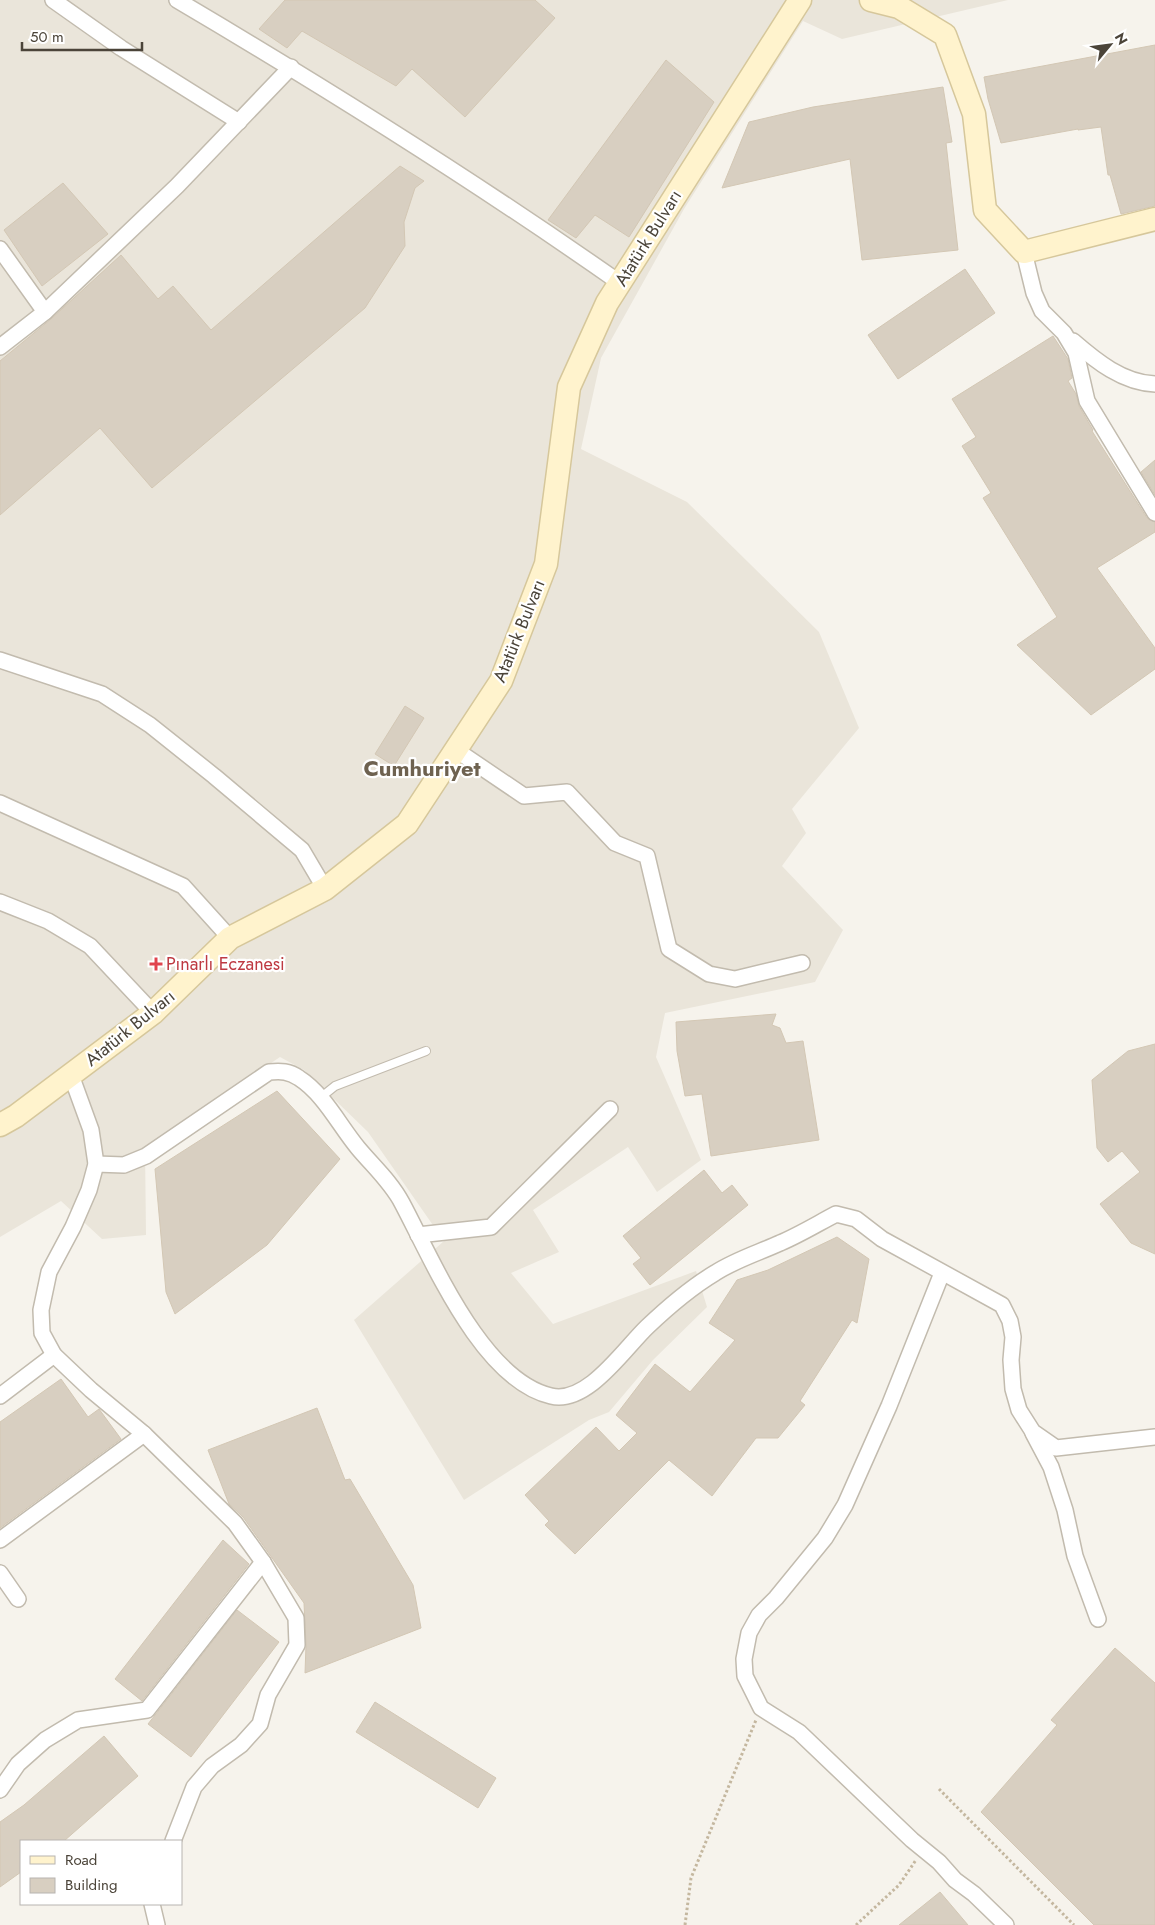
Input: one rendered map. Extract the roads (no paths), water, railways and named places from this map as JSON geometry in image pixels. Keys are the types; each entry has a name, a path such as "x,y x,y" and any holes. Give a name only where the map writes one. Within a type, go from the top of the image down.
{"street":[{"path":"53,0 121,48 238,122"},
{"path":"177,0 291,67 377,123 420,147 532,221 620,283"},
{"name":"Atatürk Bulvarı","path":"0,1125 16,1116 153,1013 230,938 324,889 407,824 501,681 546,564 569,387 608,302 800,0"},
{"path":"871,0 899,7 945,35 974,114 985,210 1024,252 1034,293 1042,311 1064,333 1096,360 1142,383 1155,384"},
{"path":"0,347 45,312 177,186 291,67"},
{"path":"1024,252 1155,219"},
{"path":"0,249 45,312"},
{"path":"1064,333 1076,353 1086,401 1155,513"},
{"path":"0,660 102,694 150,725 302,850 324,889"},
{"path":"456,750 524,796 568,792 615,843 647,856 669,949 709,974 735,980 802,963"},
{"path":"0,803 183,886 230,938"},
{"path":"0,902 48,921 90,946 153,1013"},
{"path":"96,1164 124,1165 146,1156 269,1072 285,1071 300,1079 320,1098 357,1147 392,1188 401,1201 443,1283 470,1326 501,1366 529,1387 552,1397 572,1395 593,1383 644,1329 679,1297 716,1272 738,1260 781,1243 836,1214 856,1219 882,1240 1002,1304 1010,1321 1013,1337 1011,1360 1013,1389 1019,1410 1051,1467 1065,1510 1075,1556 1098,1619"},
{"path":"71,1075 91,1130 96,1164 89,1190 73,1227 49,1272 41,1310 42,1334 54,1355 91,1390 144,1434 235,1523 263,1562 296,1618 296,1645 268,1695 260,1724 241,1745 212,1766 194,1787 173,1840"},
{"path":"418,1234 491,1227 610,1109"},
{"path":"942,1273 889,1406 845,1506 825,1538 776,1598 759,1615 749,1633 744,1659 745,1676 761,1708 799,1732 939,1862 955,1880 974,1894 1006,1925"},
{"path":"0,1396 54,1355"},
{"path":"1033,1432 1056,1448 1155,1437"},
{"path":"0,1540 144,1434"},
{"path":"0,1790 18,1764 46,1740 78,1720 147,1710 263,1562"},
{"path":"0,1572 18,1599"},
{"path":"152,1905 157,1925"}],"lane":[{"path":"320,1098 335,1086 426,1051"}],"place":[{"name":"Pınarlı Eczanesi","path":"156,964"}],"district":[{"name":"Cumhuriyet","path":"422,768"}]}
